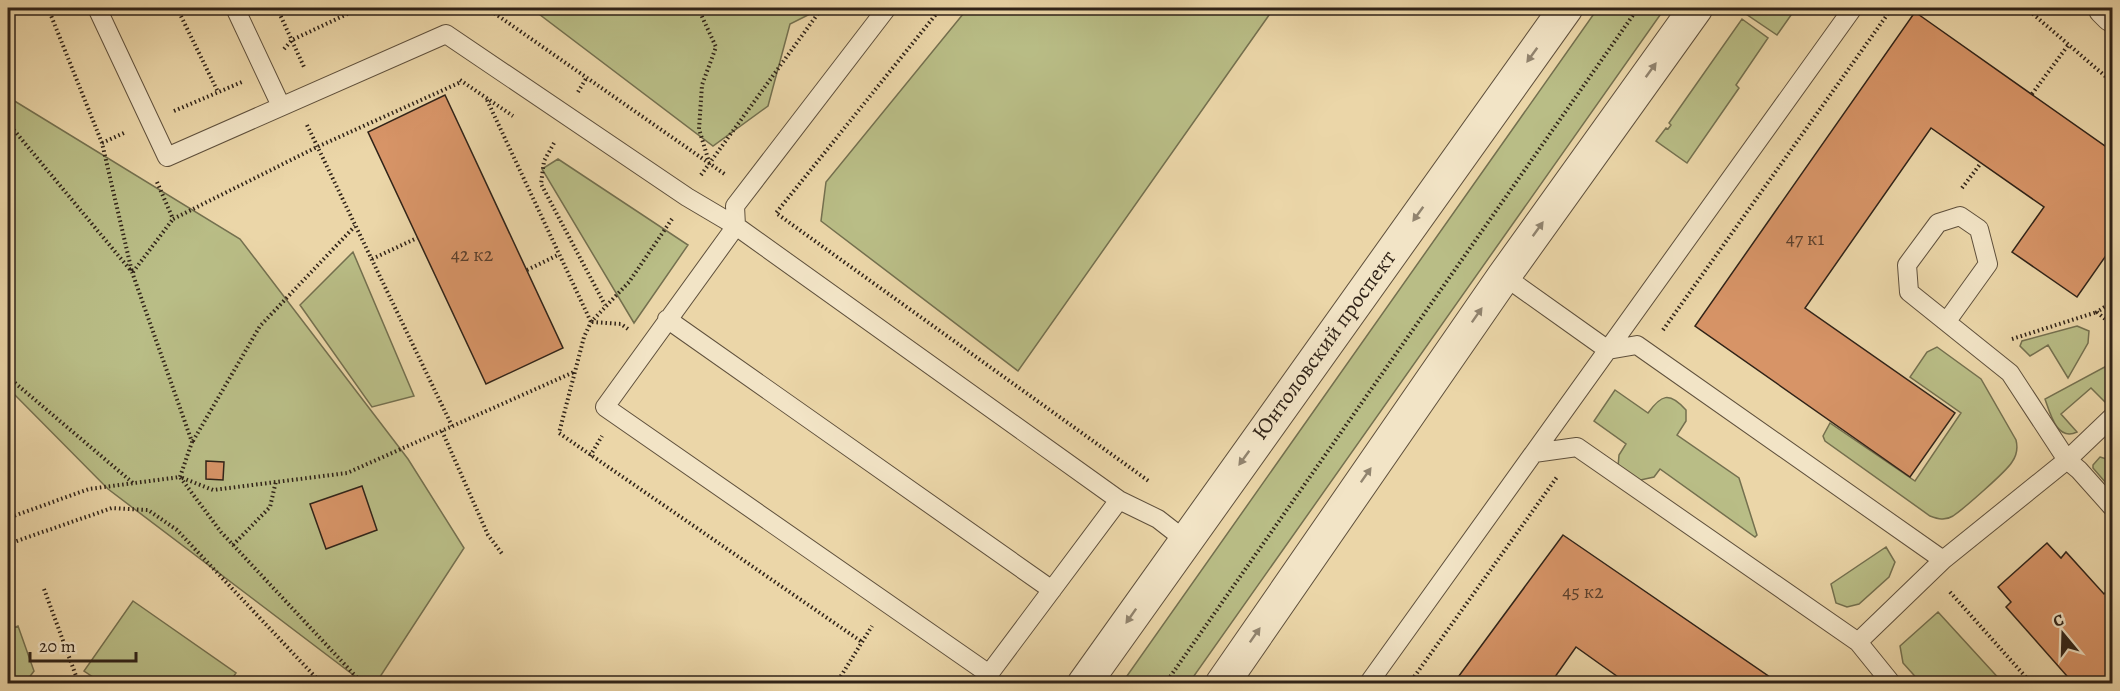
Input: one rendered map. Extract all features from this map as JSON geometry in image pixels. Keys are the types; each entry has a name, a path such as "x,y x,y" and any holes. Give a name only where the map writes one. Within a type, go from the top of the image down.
{"street":[{"name":"Юнтоловский проспект","path":"1083,684 1566,8"},
{"path":"1222,684 1504,276 1696,8"},
{"path":"2104,8 2112,15"}],"lane":[{"path":"97,8 167,157 446,34 687,197 742,230 1119,501 1158,519 1185,540"},
{"path":"236,8 266,72 288,103"},
{"path":"742,230 735,206 887,8"},
{"path":"1368,684 1853,8"},
{"path":"1947,321 1988,264 1979,229 1960,216 1938,224 1907,265 1909,292 2010,373 2067,460 2112,507"},
{"path":"742,230 667,319 605,407 989,674 1119,501"},
{"path":"1504,276 1608,350 1637,345 1943,560"},
{"path":"667,319 1052,590"},
{"path":"1858,642 1943,560 2067,460 2112,417"},
{"path":"1534,453 1577,447 1858,642 1892,684"}],"path":[{"path":"48,8 102,143 132,272 192,442"},
{"path":"177,8 218,93"},
{"path":"277,8 315,91"},
{"path":"102,143 266,72 292,40 360,8"},
{"path":"487,8 709,162 776,213 1155,486"},
{"path":"698,8 716,47 702,85 699,129 709,162"},
{"path":"822,8 709,162 629,282 591,322 584,338 559,433 862,642"},
{"path":"742,230 776,213 941,8"},
{"path":"1165,684 1638,8"},
{"path":"2026,8 2112,82"},
{"path":"2032,94 2069,44"},
{"path":"132,272 173,219 317,147 461,82"},
{"path":"487,99 591,322"},
{"path":"288,103 317,147 453,426"},
{"path":"8,123 132,272"},
{"path":"554,143 544,161 541,184 605,305"},
{"path":"167,157 156,181 173,219"},
{"path":"1962,188 1981,163"},
{"path":"180,477 192,442 260,326 355,226"},
{"path":"371,259 417,238"},
{"path":"527,270 558,255"},
{"path":"2008,340 2097,312 2112,302"},
{"path":"2097,312 2112,325"},
{"path":"8,518 89,489 133,483 180,477 213,490 347,472 575,372"},
{"path":"8,377 133,483"},
{"path":"590,456 615,414"},
{"path":"442,431 488,535 503,555"},
{"path":"180,477 233,545 363,684"},
{"path":"233,545 270,507 276,481"},
{"path":"8,544 112,508 148,510 177,530 322,684"},
{"path":"1945,587 2032,684"},
{"path":"44,589 79,684"},
{"path":"836,684 888,603"}],"green space":[{"path":"531,8 822,8 790,24 768,106 713,146"},
{"path":"968,8 1274,8 1018,371 821,221 826,182"},
{"path":"1598,8 1665,8 1189,683 1122,683"},
{"path":"1750,8 1796,8 1777,35 1746,14"},
{"path":"1742,19 1768,38 1736,85 1739,88 1687,163 1656,141 1671,125 1669,123"},
{"path":"8,97 240,239 408,459 464,548 376,683 364,683 108,489 8,388"},
{"path":"558,159 688,245 634,323 542,169"},
{"path":"353,252 414,396 372,407 300,305"},
{"path":"2077,326 2089,331 2088,343 2068,378 2048,345 2030,356 2020,346 2022,341"},
{"path":"1937,347 1981,379 2016,440 2017,446 2014,459 2002,474 1958,512 1944,519 1930,516 1825,441 1823,436 1830,423 1915,481 1961,413 1910,377 1927,352"},
{"path":"2112,363 2112,398 2108,405 2091,388 2061,414 2077,432 2070,434 2059,430 2045,399"},
{"path":"1615,390 1648,413 1657,402 1666,398 1675,400 1686,410 1686,421 1677,435 1739,478 1757,535 1755,537 1660,469 1654,477 1636,481 1618,467 1619,455 1626,444 1594,421"},
{"path":"2100,457 2110,460 2108,462 2112,468 2112,490 2093,468"},
{"path":"1886,547 1895,562 1889,577 1859,604 1847,607 1836,603 1831,584"},
{"path":"133,601 236,673 229,683 102,683 84,671"},
{"path":"1938,612 2003,683 1921,683 1903,663 1900,646"},
{"path":"18,626 34,671 25,683 8,683 8,630"}],"building":[{"path":"1915,12 2112,151 2112,247 2077,297 2012,252 2044,207 1931,128 1805,308 1955,413 1910,477 1695,326"},
{"path":"445,95 563,348 486,384 368,132"},
{"path":"206,461 224,462 223,480 206,479"},
{"path":"362,486 377,530 326,549 310,504"},
{"path":"1563,535 1780,684 1628,684 1576,647 1550,684 1453,684"},
{"path":"2047,543 2061,558 2066,552 2104,594 2109,589 2112,593 2112,684 2074,684 2006,607 2011,602 1998,587"}]}
